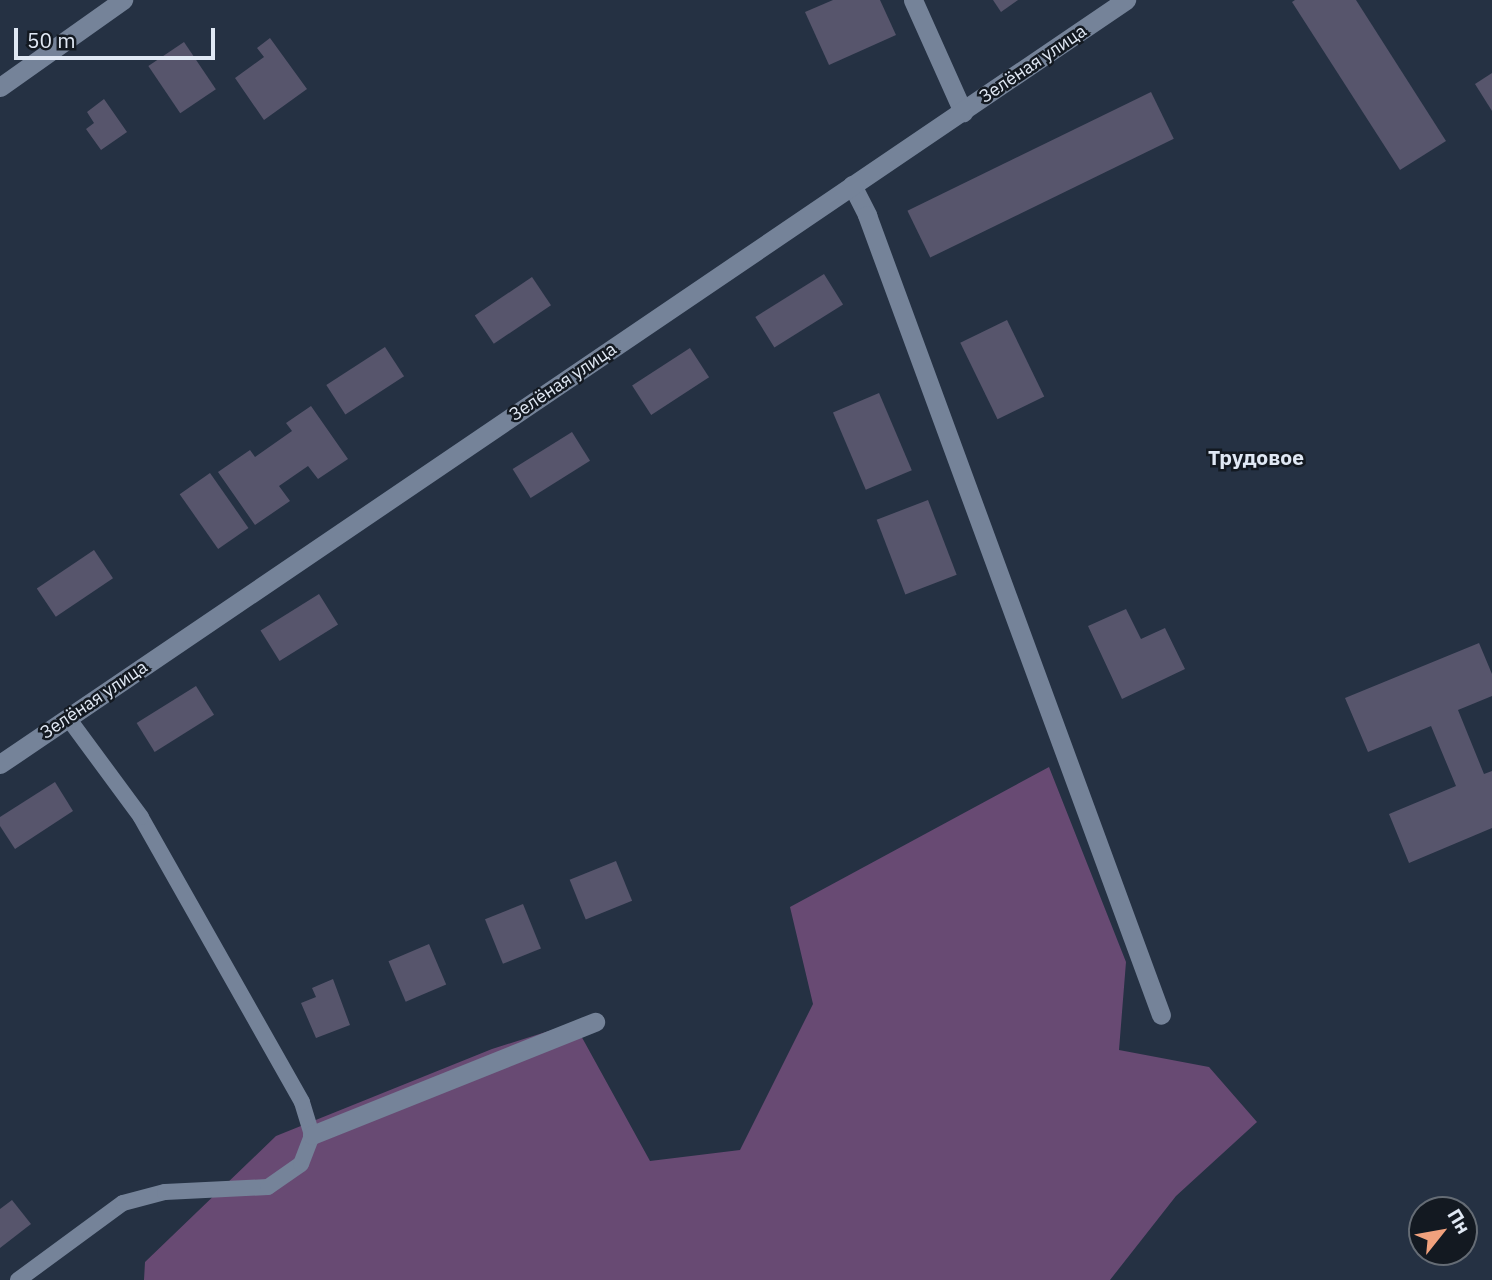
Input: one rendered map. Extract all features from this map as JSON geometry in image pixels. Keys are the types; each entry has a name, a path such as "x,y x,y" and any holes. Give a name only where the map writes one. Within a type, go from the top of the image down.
{"street":[{"path":"0,88 123,0"},
{"path":"913,0 963,112"},
{"name":"Зелёная улица","path":"0,764 1126,0"},
{"path":"852,185 867,215 1161,1015"},
{"path":"312,1135 595,1023"}],"lane":[{"path":"18,1280 123,1203 165,1192 268,1187 301,1164 312,1135 302,1102 141,817 68,718"}],"shaded area":[{"path":"1049,767 1126,962 1119,1050 1209,1067 1257,1122 1176,1196 1110,1280 144,1280 145,1262 276,1136 492,1049 574,1023 650,1161 740,1150 813,1004 790,907"}],"building":[{"path":"833,0 880,0 896,35 829,65 805,12"},
{"path":"993,0 1018,0 1001,12"},
{"path":"1356,0 1446,141 1400,170 1292,2"},
{"path":"270,38 307,89 264,120 235,78 264,57 257,48"},
{"path":"184,42 216,89 180,113 148,66"},
{"path":"1492,73 1492,111 1475,84"},
{"path":"1151,92 1174,139 930,258 907,211"},
{"path":"104,99 127,132 101,150 86,129 94,123 87,112"},
{"path":"824,274 843,305 774,347 755,317"},
{"path":"532,277 551,305 494,344 475,316"},
{"path":"1007,320 1044,396 998,419 960,343"},
{"path":"385,347 404,376 345,414 326,385"},
{"path":"690,348 709,377 651,415 632,386"},
{"path":"879,393 912,470 866,490 833,413"},
{"path":"311,406 348,459 318,479 308,466 279,486 290,501 255,525 218,472 250,450 255,457 292,431 286,423"},
{"path":"572,432 590,461 531,498 513,469"},
{"path":"210,473 248,528 218,549 180,494"},
{"path":"928,500 957,575 905,594 877,520"},
{"path":"94,550 113,578 56,617 37,589"},
{"path":"319,594 338,625 280,661 260,631"},
{"path":"1126,609 1141,639 1165,628 1185,669 1122,699 1088,626"},
{"path":"1479,643 1492,674 1492,696 1458,710 1484,774 1492,771 1492,828 1409,863 1389,814 1456,786 1431,726 1368,752 1345,698"},
{"path":"196,686 214,715 155,752 137,723"},
{"path":"55,782 73,811 15,849 0,826 0,817"},
{"path":"616,861 632,901 586,920 570,880"},
{"path":"523,904 541,949 503,964 485,919"},
{"path":"429,944 446,985 406,1002 388,961"},
{"path":"333,979 350,1025 316,1038 301,1003 316,997 312,988"},
{"path":"12,1200 31,1224 0,1248 0,1209"}],"district":[{"name":"Трудовое","path":"1256,457"}]}
